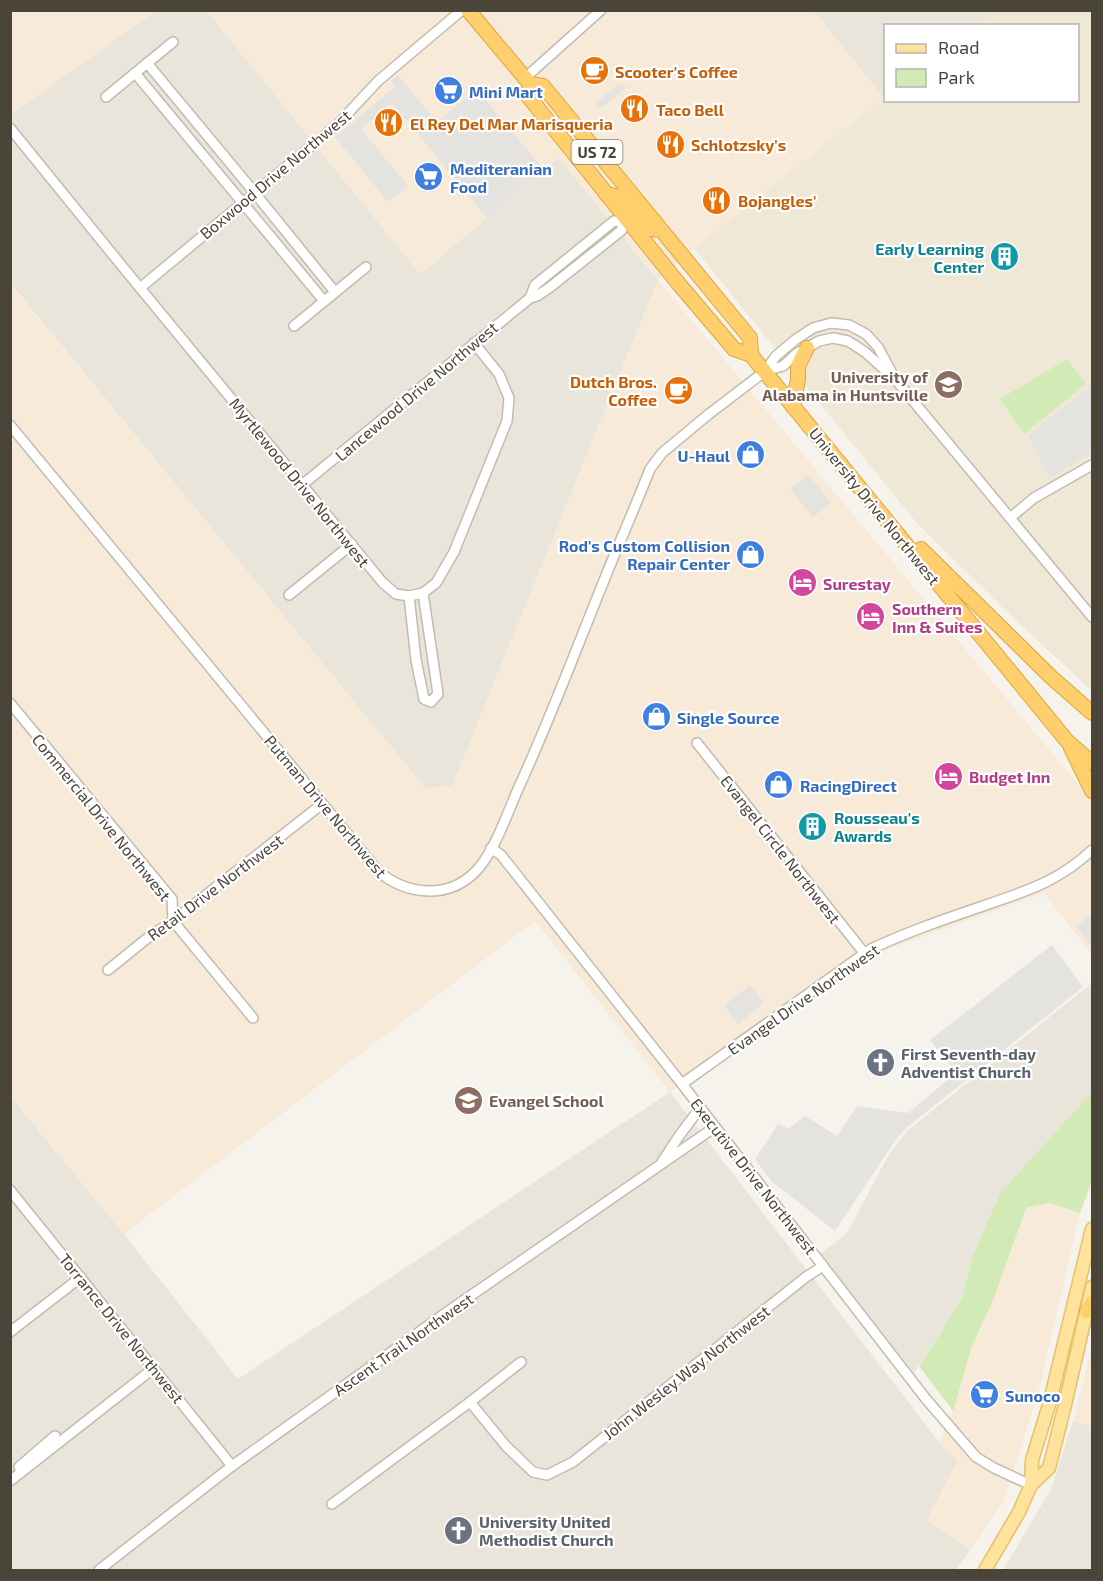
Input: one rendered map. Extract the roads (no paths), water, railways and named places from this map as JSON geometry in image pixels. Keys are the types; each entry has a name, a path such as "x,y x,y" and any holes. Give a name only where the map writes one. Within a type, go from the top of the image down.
{"highway":[{"name":"University Drive Northwest","path":"468,10 527,81 543,86 750,338 751,355"},
{"name":"University Drive Northwest","path":"527,81 528,96 624,220 734,349 751,355 1067,741 1092,763"},
{"path":"606,194 620,197 628,206 639,203"},
{"path":"624,220 633,215 647,228 659,229"},
{"path":"794,407 798,366 807,348"},
{"path":"860,487 1032,659 1092,713"},
{"name":"University Drive Northwest","path":"1067,741 1092,791"}],"main road":[{"path":"1031,1485 1032,1460 1049,1405 1092,1228"},
{"path":"985,1570 1019,1512 1031,1485 1048,1468 1090,1307 1092,1287"}],"street":[{"name":"Boxwood Drive Northwest","path":"140,288 338,124 378,81 462,10"},
{"path":"527,81 601,10"},
{"path":"106,97 173,42"},
{"path":"147,63 335,292"},
{"path":"135,73 324,301"},
{"name":"Myrtlewood Drive Northwest","path":"10,128 384,583 396,594 409,596"},
{"name":"Lancewood Drive Northwest","path":"302,485 530,298 549,288 622,230 624,220"},
{"path":"294,326 366,267"},
{"path":"765,372 776,356 795,340 813,328 831,323 849,325 866,334 878,347 895,378"},
{"path":"765,372 783,366 796,354 819,341 833,338 848,341 866,352 895,378 1092,617"},
{"path":"423,593 438,694 431,702 424,699 416,660 409,596 423,593 436,583 454,552 507,421 508,398 499,374 474,343"},
{"name":"Putman Drive Northwest","path":"10,425 378,871 393,882 410,889 445,890 464,882 475,873 491,848 570,669 650,469 662,453 765,372"},
{"path":"1010,518 1034,498 1092,465"},
{"path":"289,595 352,543"},
{"name":"Commercial Drive Northwest","path":"10,703 172,899 173,921 253,1018"},
{"name":"Evangel Circle Northwest","path":"697,743 865,954"},
{"name":"Retail Drive Northwest","path":"108,970 322,804"},
{"name":"Executive Drive Northwest","path":"491,848 501,855 682,1084 926,1399 976,1457 1031,1485"},
{"name":"Evangel Drive Northwest","path":"682,1084 871,949 895,938 1024,893 1052,880 1077,864 1092,850"},
{"path":"659,1166 700,1108"},
{"name":"Ascent Trail Northwest","path":"99,1570 232,1466 450,1310 715,1127"},
{"name":"Torrance Drive Northwest","path":"10,1190 232,1466"},
{"name":"John Wesley Way Northwest","path":"470,1402 506,1446 526,1466 533,1472 547,1475 573,1462 806,1277 823,1266"},
{"path":"10,1332 81,1277"},
{"path":"332,1504 521,1362"},
{"path":"10,1482 154,1368"},
{"path":"10,1475 55,1436"}],"place":[{"name":"Scooter's Coffee","path":"594,71"},
{"name":"Mini Mart","path":"448,91"},
{"name":"Taco Bell","path":"635,109"},
{"name":"El Rey Del Mar Marisqueria","path":"389,123"},
{"name":"Schlotzsky's","path":"670,144"},
{"name":"Mediteranian Food","path":"429,177"},
{"name":"Bojangles'","path":"717,200"},
{"name":"Early Learning Center","path":"1005,257"},
{"name":"University of Alabama in Huntsville","path":"949,385"},
{"name":"Dutch Bros. Coffee","path":"678,390"},
{"name":"U-Haul","path":"751,455"},
{"name":"Rod's Custom Collision Repair Center","path":"751,554"},
{"name":"Surestay","path":"802,583"},
{"name":"Southern Inn & Suites","path":"871,617"},
{"name":"Single Source","path":"656,717"},
{"name":"Budget Inn","path":"948,776"},
{"name":"RacingDirect","path":"779,785"},
{"name":"Rousseau's Awards","path":"813,826"},
{"name":"First Seventh-day Adventist Church","path":"880,1062"},
{"name":"Evangel School","path":"468,1100"},
{"name":"Sunoco","path":"984,1395"},
{"name":"University United Methodist Church","path":"458,1530"}]}
